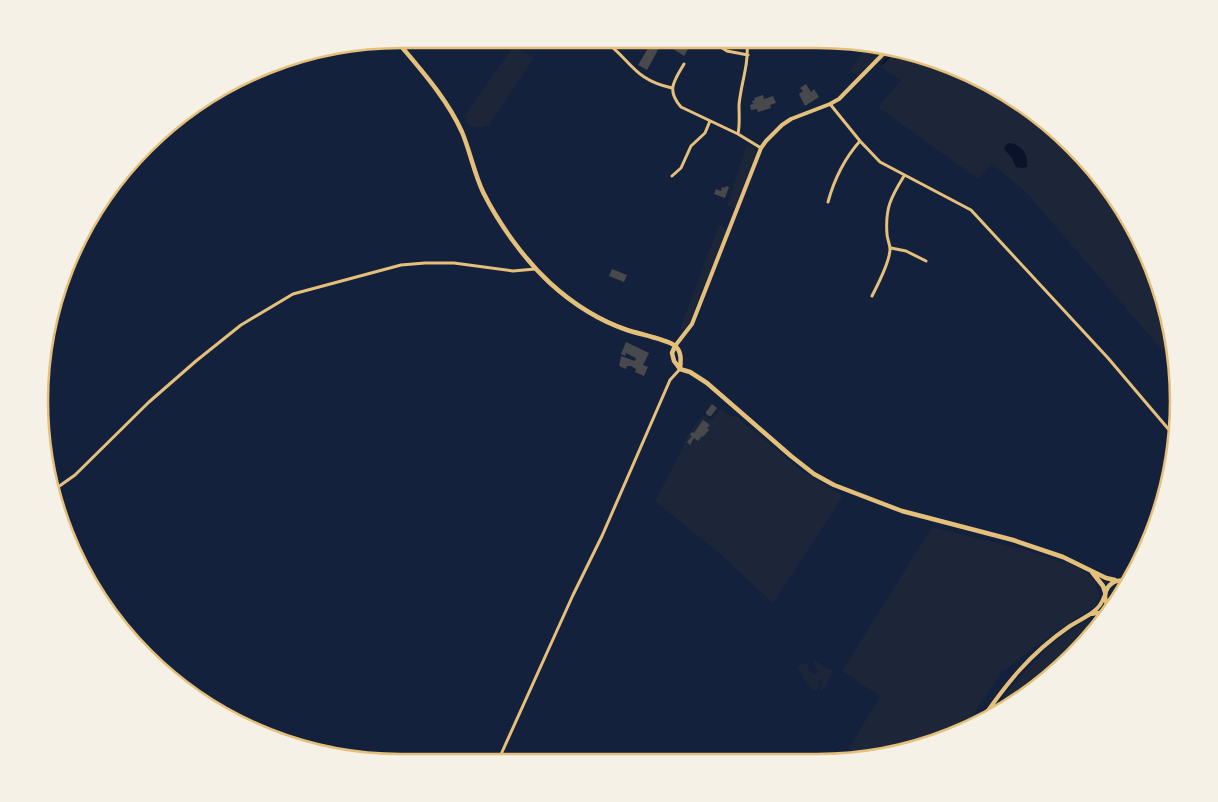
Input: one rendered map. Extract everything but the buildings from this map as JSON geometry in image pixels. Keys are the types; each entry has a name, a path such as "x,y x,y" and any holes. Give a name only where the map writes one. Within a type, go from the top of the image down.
{"main road":[{"path":"402,48 448,106 462,132 483,191 499,219 536,270 560,292 584,310 626,330 675,346"},
{"path":"884,54 849,91 830,104 791,119 772,134 761,148 692,324 675,346 672,353 674,361 680,369 690,372 707,383 814,474 834,485 902,511 1013,540 1063,556 1106,578 1122,580"},
{"path":"1089,569 1103,586 1107,602"},
{"path":"988,710 999,694 1038,650 1076,622 1089,615 1102,603 1107,587 1115,580"},
{"path":"1089,615 1099,613"}],"street":[{"path":"614,48 635,72 648,81 672,88"},
{"path":"721,48 727,52 748,55"},
{"path":"738,134 748,48"},
{"path":"684,64 672,88 676,101 681,107 738,134 761,148"},
{"path":"830,104 880,162 971,210 1101,351 1169,430"},
{"path":"672,176 682,168 691,146 705,133 710,121"},
{"path":"828,202 836,176 849,154 860,141"},
{"path":"872,296 884,272 890,248 887,232 887,210 895,190 904,176"},
{"path":"890,248 906,251 926,261"},
{"path":"59,487 75,475 149,402 196,361 240,325 293,294 401,265 425,262 454,263 513,271 536,270"},
{"path":"501,754 606,527 670,380 680,369"}],"shaded area":[{"path":"513,48 517,48 534,58 489,125 480,128 473,127 468,124 464,116"},
{"path":"863,51 883,54 869,68 866,66 858,76 850,71"},
{"path":"893,56 952,74 994,95 1013,107 1050,135 1067,151 1083,168 1111,205 1134,245 1152,287 1164,332 1167,356 1025,191 992,164 978,179 878,107 901,80 881,66"},
{"path":"1009,143 1017,145 1023,150 1027,167 1016,167 1012,158 1004,149"},
{"path":"747,144 756,152 735,208 727,206"},
{"path":"719,225 727,229 689,323 685,329 680,329"},
{"path":"721,409 731,417 736,416 803,472 843,496 773,603 719,553 655,501 682,450 686,438 702,415 711,420"},
{"path":"932,527 1025,550 1065,563 1066,561 1092,577 1098,583 1096,585 1099,596 1096,602 1098,604 1053,634 1002,672 969,720 931,736 886,748 846,753 880,696 842,671"},
{"path":"1096,617 1083,634 1050,667 1013,695 1008,698 1005,696 1048,648 1074,628"},
{"path":"813,660 833,672 826,686 820,692 822,679 818,681 818,689 815,691 800,673 798,667 801,663 807,664 809,671 813,674 818,673"}],"waterway":[{"path":"882,64 891,55"}]}
